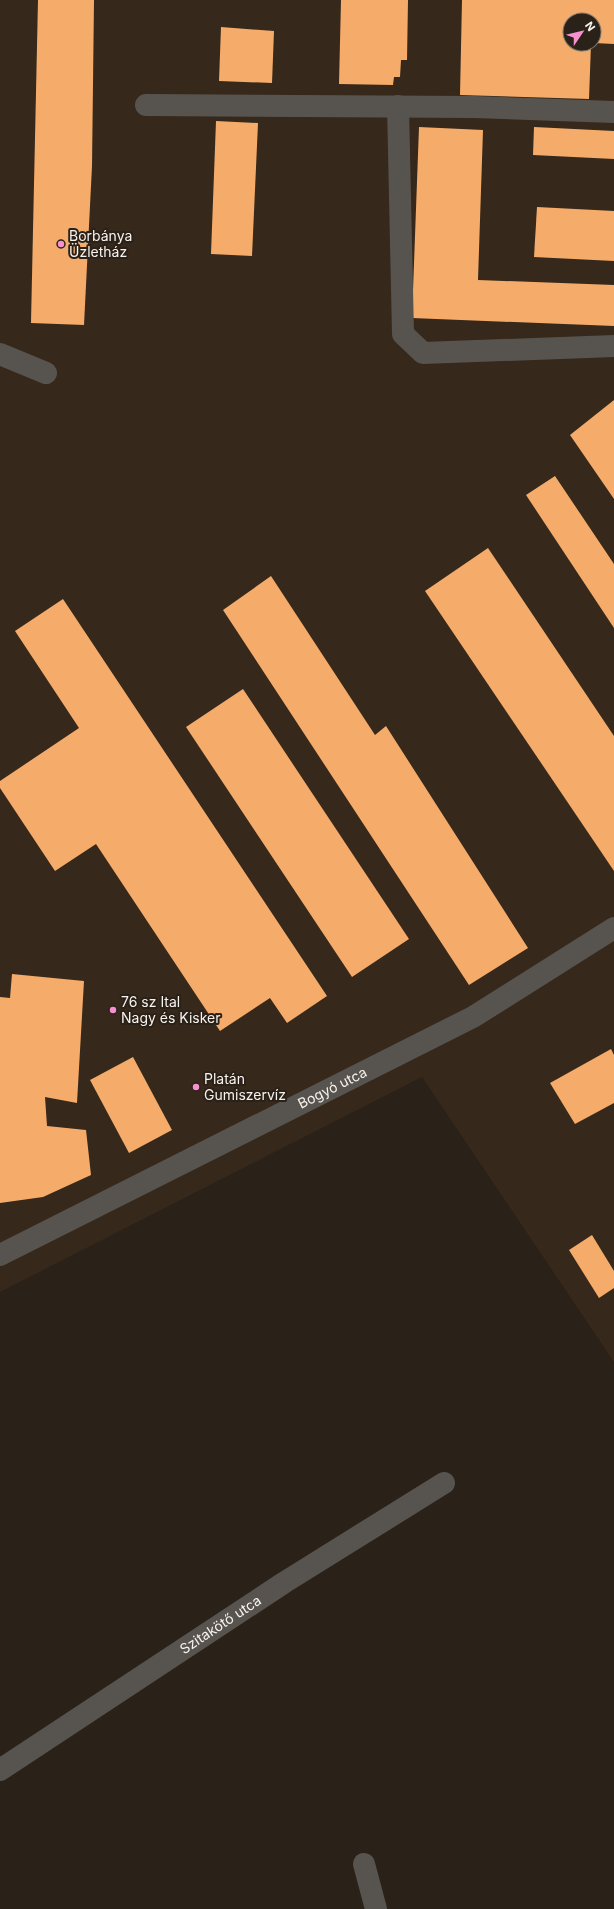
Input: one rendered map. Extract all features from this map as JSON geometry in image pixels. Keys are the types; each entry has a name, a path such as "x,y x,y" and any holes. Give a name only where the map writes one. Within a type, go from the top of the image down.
{"street":[{"path":"146,105 474,106 614,112"},
{"path":"398,106 403,334 423,353 614,346"},
{"path":"0,354 46,373"},
{"name":"Bogyó utca","path":"0,1255 473,1017 614,928"},
{"name":"Szitakötő utca","path":"0,1770 285,1582 444,1483"},
{"path":"364,1864 376,1909"}],"shaded area":[{"path":"0,0 614,0 614,1362 422,1077 0,1292"}],"building":[{"path":"38,0 94,0 92,166 84,325 31,323"},
{"path":"341,0 408,0 407,60 401,60 400,77 394,77 393,85 339,84"},
{"path":"462,0 614,0 614,44 602,43 602,12 562,12 562,52 591,52 589,99 460,95"},
{"path":"221,27 274,31 272,83 219,81"},
{"path":"216,121 258,123 252,256 211,254"},
{"path":"419,127 483,130 478,280 614,285 614,326 412,318"},
{"path":"534,127 614,131 614,159 533,155"},
{"path":"537,207 614,211 614,261 534,257"},
{"path":"614,400 614,499 570,435"},
{"path":"555,476 614,564 614,628 526,495"},
{"path":"488,548 614,736 614,871 425,591"},
{"path":"271,576 375,735 386,726 528,948 469,985 223,610"},
{"path":"63,599 327,996 287,1023 270,998 220,1031 96,844 55,871 0,788 0,781 79,728 15,631"},
{"path":"243,689 409,939 352,977 186,727"},
{"path":"12,974 84,981 77,1103 45,1097 47,1126 86,1130 91,1175 43,1197 0,1203 0,997 10,998"},
{"path":"611,1049 614,1055 614,1103 575,1124 550,1083"},
{"path":"133,1057 172,1130 129,1153 90,1080"},
{"path":"592,1235 614,1271 614,1288 599,1298 569,1250"}],"place":[{"name":"Borbánya Üzletház","path":"61,244"},
{"name":"76 sz Ital Nagy és Kisker","path":"113,1010"},
{"name":"Platán Gumiszervíz","path":"196,1087"}]}
